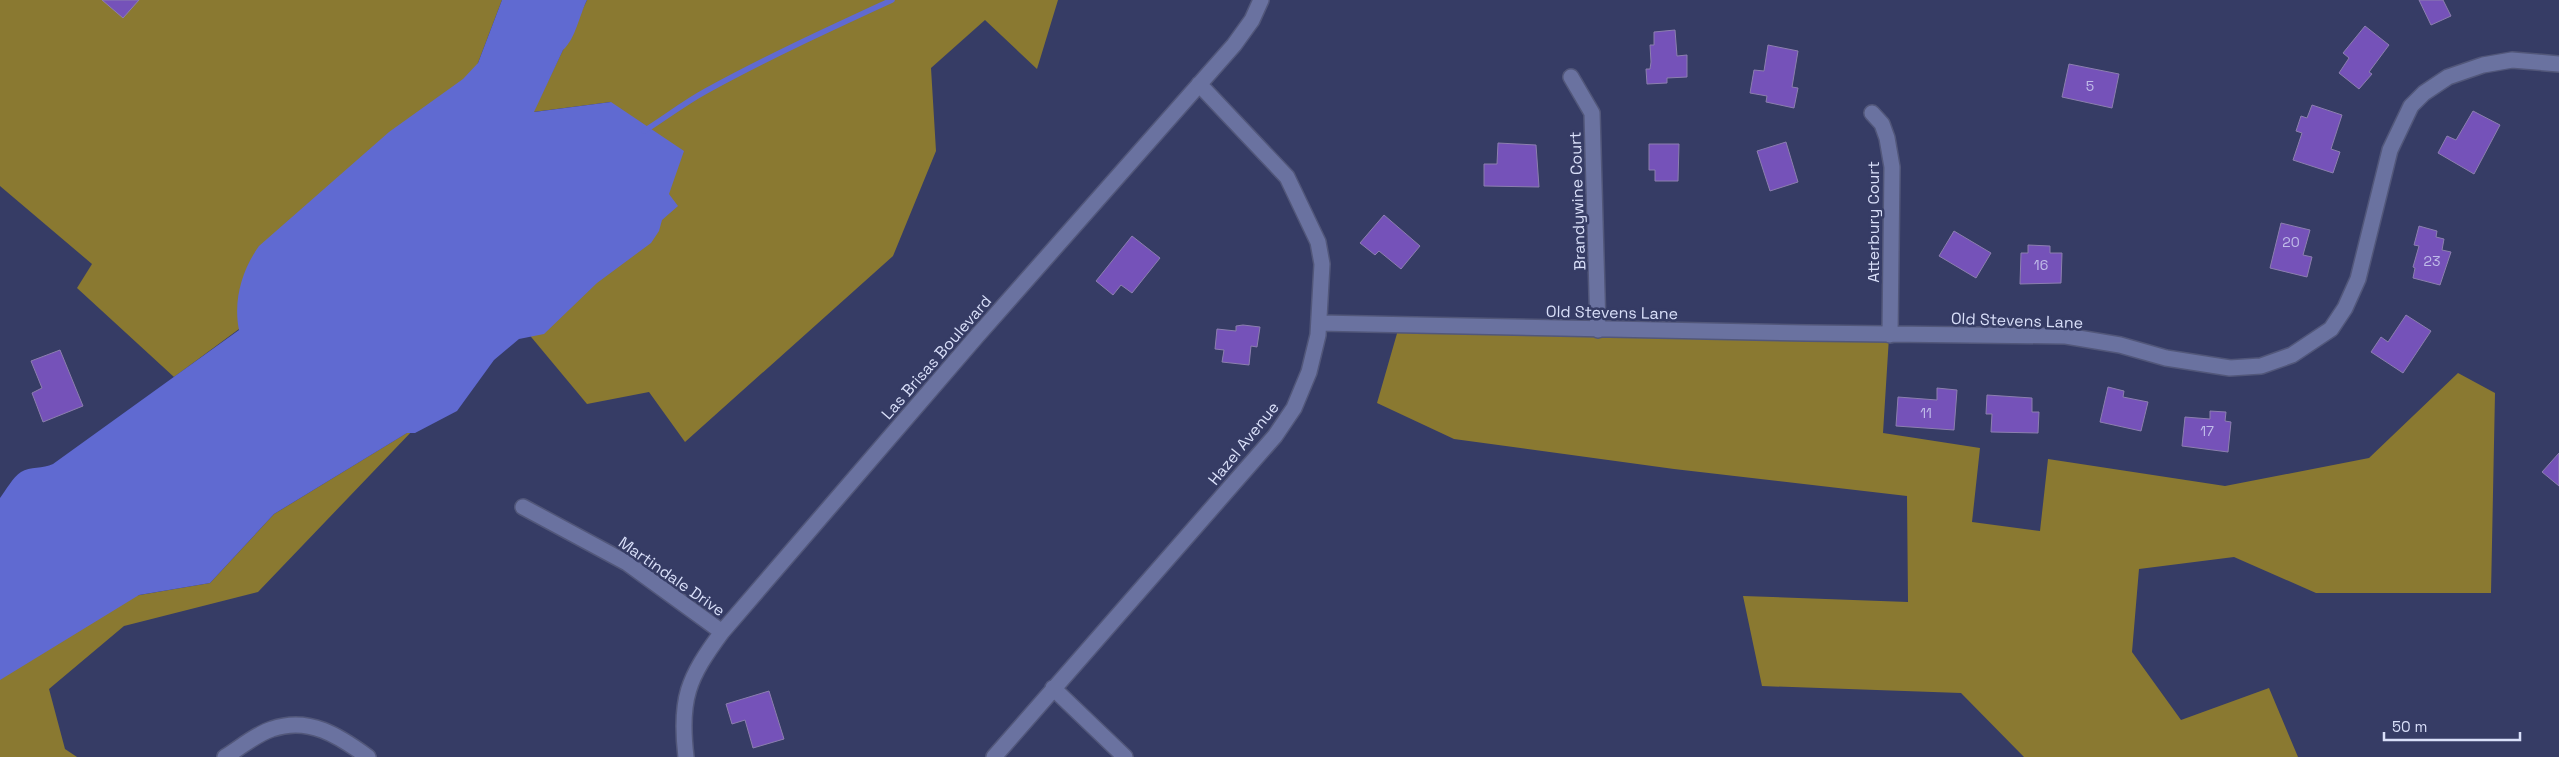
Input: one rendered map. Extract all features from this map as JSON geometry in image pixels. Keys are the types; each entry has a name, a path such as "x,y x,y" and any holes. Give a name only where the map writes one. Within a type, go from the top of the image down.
{"street":[{"name":"Las Brisas Boulevard","path":"686,757 683,732 684,706 688,690 700,663 722,632 977,336 1234,45 1252,20 1261,0"},
{"name":"Old Stevens Lane","path":"1319,323 1598,330 2066,336 2120,345 2166,358 2230,368 2261,366 2292,355 2331,329 2346,308 2358,279 2390,150 2411,106 2424,93 2448,77 2484,65 2512,60 2559,64"},
{"name":"Brandywine Court","path":"1571,77 1592,113 1598,330"},
{"name":"Hazel Avenue","path":"994,757 1275,436 1294,408 1309,372 1319,323 1322,264 1318,242 1306,212 1287,177 1199,84"},
{"name":"Atterbury Court","path":"1872,113 1884,131 1892,167 1890,335"},
{"name":"Martindale Drive","path":"523,507 627,563 722,632"},
{"path":"1053,688 1125,757"},
{"path":"225,757 271,729 291,726 312,726 340,736 368,757"}],"shaded area":[{"path":"0,0 502,0 473,76 239,329 174,377 77,288 92,264 0,186"},
{"path":"587,0 1058,0 1037,69 985,20 931,68 936,151 893,256 685,442 649,392 587,404 527,332 611,102 533,112"},
{"path":"1398,330 1889,337 1883,433 1980,448 1972,522 2040,531 2048,459 2225,486 2369,458 2458,373 2495,393 2491,593 2316,593 2234,557 2139,569 2132,652 2181,720 2269,688 2298,757 2024,757 1961,693 1762,686 1743,596 1908,602 1907,496 1674,469 1454,439 1377,403"},
{"path":"415,428 258,592 124,626 49,689 65,749 77,757 0,757 0,672 122,598 210,583 274,514"}],"water":[{"path":"502,0 587,0 574,33 563,50 534,112 611,102 684,151 669,194 678,206 662,220 659,231 651,243 597,283 544,334 519,339 494,360 457,411 415,433 407,433 274,514 210,583 139,595 0,680 0,498 10,484 18,474 25,470 53,464 239,330 237,308 240,286 248,265 259,246 389,132 463,79 478,63"}],"building":[{"path":"102,0 139,0 123,18"},
{"path":"2419,0 2443,0 2451,16 2431,25"},
{"path":"2365,26 2389,45 2369,72 2372,74 2359,89 2339,73 2349,58 2343,53"},
{"path":"1675,30 1677,56 1687,55 1687,77 1667,78 1667,83 1647,84 1646,69 1650,69 1650,45 1654,45 1654,32"},
{"path":"1768,45 1798,51 1792,87 1798,88 1794,108 1766,102 1767,96 1750,93 1754,70 1764,71"},
{"path":"2069,64 2119,74 2112,108 2062,97"},
{"path":"2312,105 2342,115 2331,149 2340,152 2333,173 2293,160 2302,133 2296,131 2301,116 2307,118"},
{"path":"2473,111 2500,125 2474,174 2438,153 2447,136 2456,140"},
{"path":"1786,142 1798,182 1770,191 1757,151"},
{"path":"1498,143 1536,145 1539,187 1484,186 1484,164 1497,164"},
{"path":"1649,144 1679,144 1678,181 1655,181 1655,170 1649,170"},
{"path":"1384,215 1420,246 1401,269 1379,251 1375,255 1360,243"},
{"path":"2281,223 2310,230 2303,255 2312,257 2307,277 2270,268"},
{"path":"2419,226 2437,231 2436,237 2444,239 2442,250 2451,252 2440,285 2413,278 2415,268 2413,267 2419,246 2414,245"},
{"path":"1954,231 1991,253 1976,278 1939,256"},
{"path":"1132,236 1160,258 1132,293 1121,285 1113,295 1096,281"},
{"path":"2028,245 2050,246 2050,253 2062,253 2061,283 2020,284 2021,253 2028,253"},
{"path":"2406,315 2431,331 2403,373 2371,352 2381,337 2388,342"},
{"path":"1236,326 1260,327 1257,347 1251,346 1249,365 1222,362 1224,350 1215,349 1217,329 1236,331"},
{"path":"60,350 83,406 43,422 32,393 42,388 31,361"},
{"path":"2108,387 2124,391 2123,397 2148,402 2141,431 2100,422"},
{"path":"1937,388 1957,390 1954,430 1896,426 1898,397 1937,400"},
{"path":"1987,395 2032,398 2032,412 2039,412 2038,433 1991,432 1992,414 1986,414"},
{"path":"2210,411 2226,412 2225,421 2231,422 2228,452 2182,446 2185,417 2210,419"},
{"path":"2559,453 2559,486 2542,472"},
{"path":"769,691 784,739 753,748 745,720 732,724 726,704"}],"waterway":[{"path":"644,131 706,91 798,44 892,0"}]}
